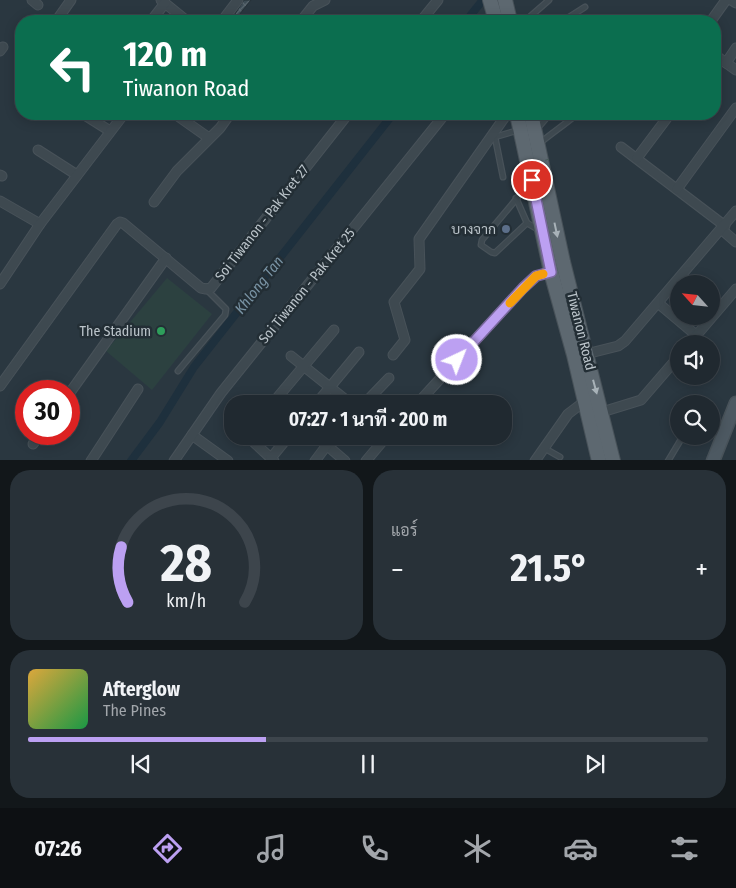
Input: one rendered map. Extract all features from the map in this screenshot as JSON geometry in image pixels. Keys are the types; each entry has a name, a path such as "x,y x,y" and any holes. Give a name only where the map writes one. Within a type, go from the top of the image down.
{"main road":[{"path":"490,0 494,15"},
{"path":"505,0 509,15"},
{"name":"Tiwanon Road","path":"521,120 531,135 613,460"},
{"name":"Tiwanon Road","path":"530,120 532,180 542,232 599,460"}],"street":[{"path":"60,15 71,0"},
{"path":"227,15 238,0"},
{"path":"306,15 313,6 323,0"},
{"path":"426,15 438,0"},
{"path":"715,15 726,0"},
{"path":"731,0 736,3"},
{"path":"156,15 167,2 181,15"},
{"path":"726,63 736,48"},
{"path":"721,59 736,70"},
{"path":"677,189 736,108"},
{"path":"93,120 110,131"},
{"path":"0,284 40,224 119,120"},
{"path":"184,120 209,138"},
{"path":"154,202 177,171 225,120"},
{"name":"Soi Tiwanon - Pak Kret 27","path":"0,386 117,224 123,223 201,288 211,288 343,120"},
{"name":"Soi Tiwanon - Pak Kret 25","path":"174,460 221,393 440,120"},
{"path":"394,355 405,340 394,302 420,269 420,239 503,120"},
{"path":"637,158 666,120"},
{"path":"621,147 677,189 723,228 736,242"},
{"path":"38,150 77,175"},
{"path":"0,201 40,224"},
{"path":"586,354 618,346 625,341 736,211"},
{"path":"79,380 166,258"},
{"path":"425,395 523,288 536,276 551,272"},
{"path":"697,335 736,289"},
{"path":"658,303 695,335"},
{"path":"280,395 334,330"},
{"path":"323,395 359,352"},
{"path":"291,356 339,395"},
{"path":"602,412 641,400 670,366"},
{"path":"373,395 389,378"},
{"path":"91,460 138,389"},
{"path":"535,460 568,414 585,401"},
{"path":"720,428 736,403"},
{"path":"192,435 228,460"},
{"path":"257,445 272,459 282,445"},
{"path":"366,460 379,445"},
{"path":"713,460 715,445"},
{"path":"315,460 327,446 345,460"}],"lane":[{"path":"532,15 549,0"},
{"path":"572,15 585,7"},
{"path":"531,135 545,120"},
{"path":"503,177 495,137 531,135 556,130 571,120"},
{"path":"527,223 495,253 490,252 481,245 482,240 532,180"},
{"path":"516,198 527,223 542,232"},
{"path":"178,371 225,315 226,309 206,289"},
{"path":"668,460 677,445"},
{"path":"544,448 560,457"}],"path":[{"path":"522,166 550,160"}],"green space":[{"name":"The Stadium","path":"167,278 212,314 152,390 106,351"}],"building":[{"path":"244,0 251,0 239,15 234,15"}],"waterway":[{"name":"Khlong Tan","path":"471,15 482,1"},
{"name":"Khlong Tan","path":"132,460 160,422 194,367 388,120"}],"slow traffic":[{"path":"510,303 536,276 543,274"}],"place":[{"name":"บางจาก","path":"506,229"},
{"name":"The Stadium","path":"161,331"}],"route":[{"path":"457,360 523,288 536,276 551,272 532,180"}]}
